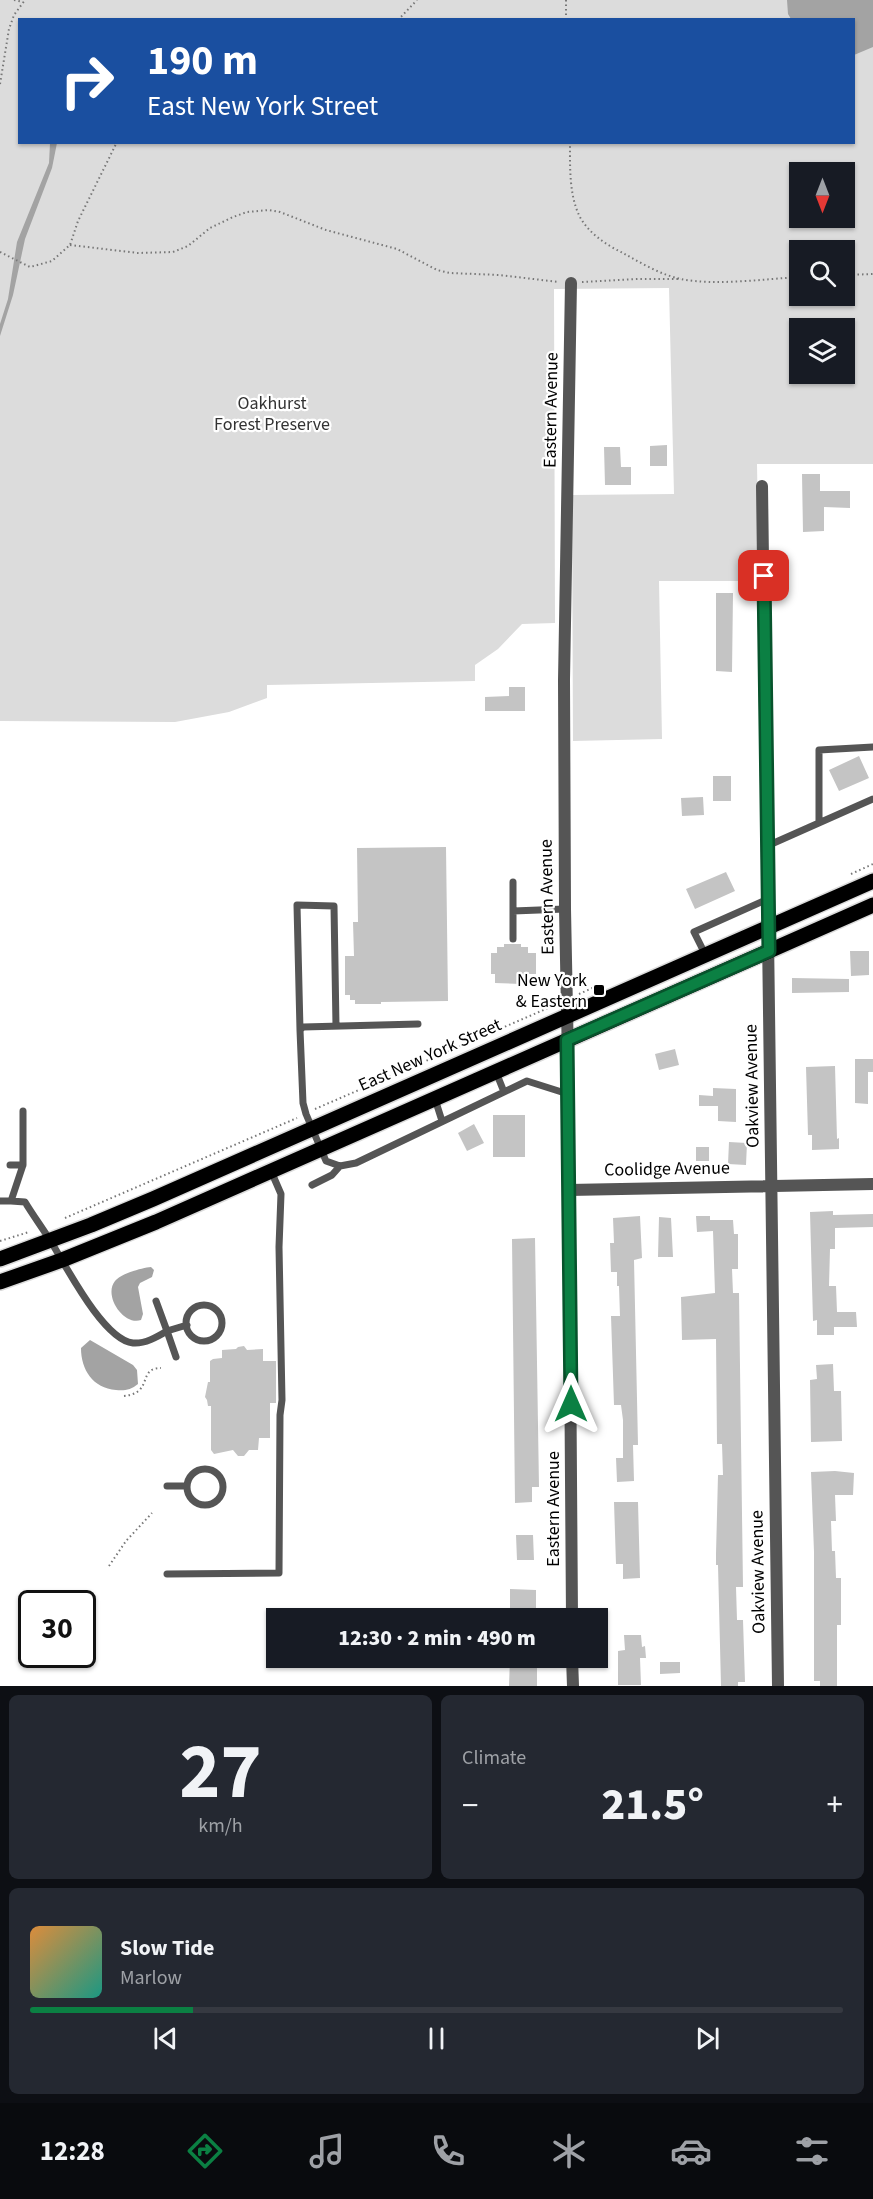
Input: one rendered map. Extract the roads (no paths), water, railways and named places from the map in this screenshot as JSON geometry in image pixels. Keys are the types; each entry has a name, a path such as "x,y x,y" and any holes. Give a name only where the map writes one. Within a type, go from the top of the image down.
{"main road":[{"name":"East New York Street","path":"0,1258 143,1203 873,881"},
{"path":"0,1282 156,1222 873,905"}],"street":[{"name":"Eastern Avenue","path":"572,283 564,680 564,909 568,1094 572,1608"},
{"name":"Oakview Avenue","path":"762,486 778,1686"},
{"name":"Coolidge Avenue","path":"569,1190 873,1185"},
{"path":"572,1668 573,1686"}],"lane":[{"path":"819,822 819,750 873,747"},
{"path":"767,846 873,799"},
{"path":"513,882 513,939"},
{"path":"705,954 694,932 768,898"},
{"path":"336,1026 334,906 297,905 303,1103 326,1161 340,1166 356,1162 527,1081 568,1094"},
{"path":"513,911 564,909"},
{"path":"300,1030 303,1027 418,1024"},
{"path":"496,1071 504,1092"},
{"path":"435,1099 442,1121"},
{"path":"11,1201 23,1165 23,1111"},
{"path":"10,1165 23,1165"},
{"path":"312,1185 332,1175 340,1166"},
{"path":"167,1574 279,1573 282,1379 279,1247 281,1194 271,1170"},
{"path":"0,1201 25,1202 50,1240 75,1285 106,1326 118,1337 132,1343 153,1340 167,1331 186,1325"},
{"path":"156,1301 176,1357"},
{"path":"201,1305 217,1310 222,1319 221,1331 213,1339 207,1341 196,1339 188,1331 186,1325 192,1310 201,1305"},
{"path":"206,1469 212,1470 220,1478 223,1489 218,1500 203,1504 193,1500 187,1486 190,1476 206,1469"},
{"path":"167,1486 187,1486"}],"place":[{"name":"New York & Eastern","path":"599,990"}],"park label":[{"name":"Oakhurst Forest Preserve","path":"272,413"}]}
